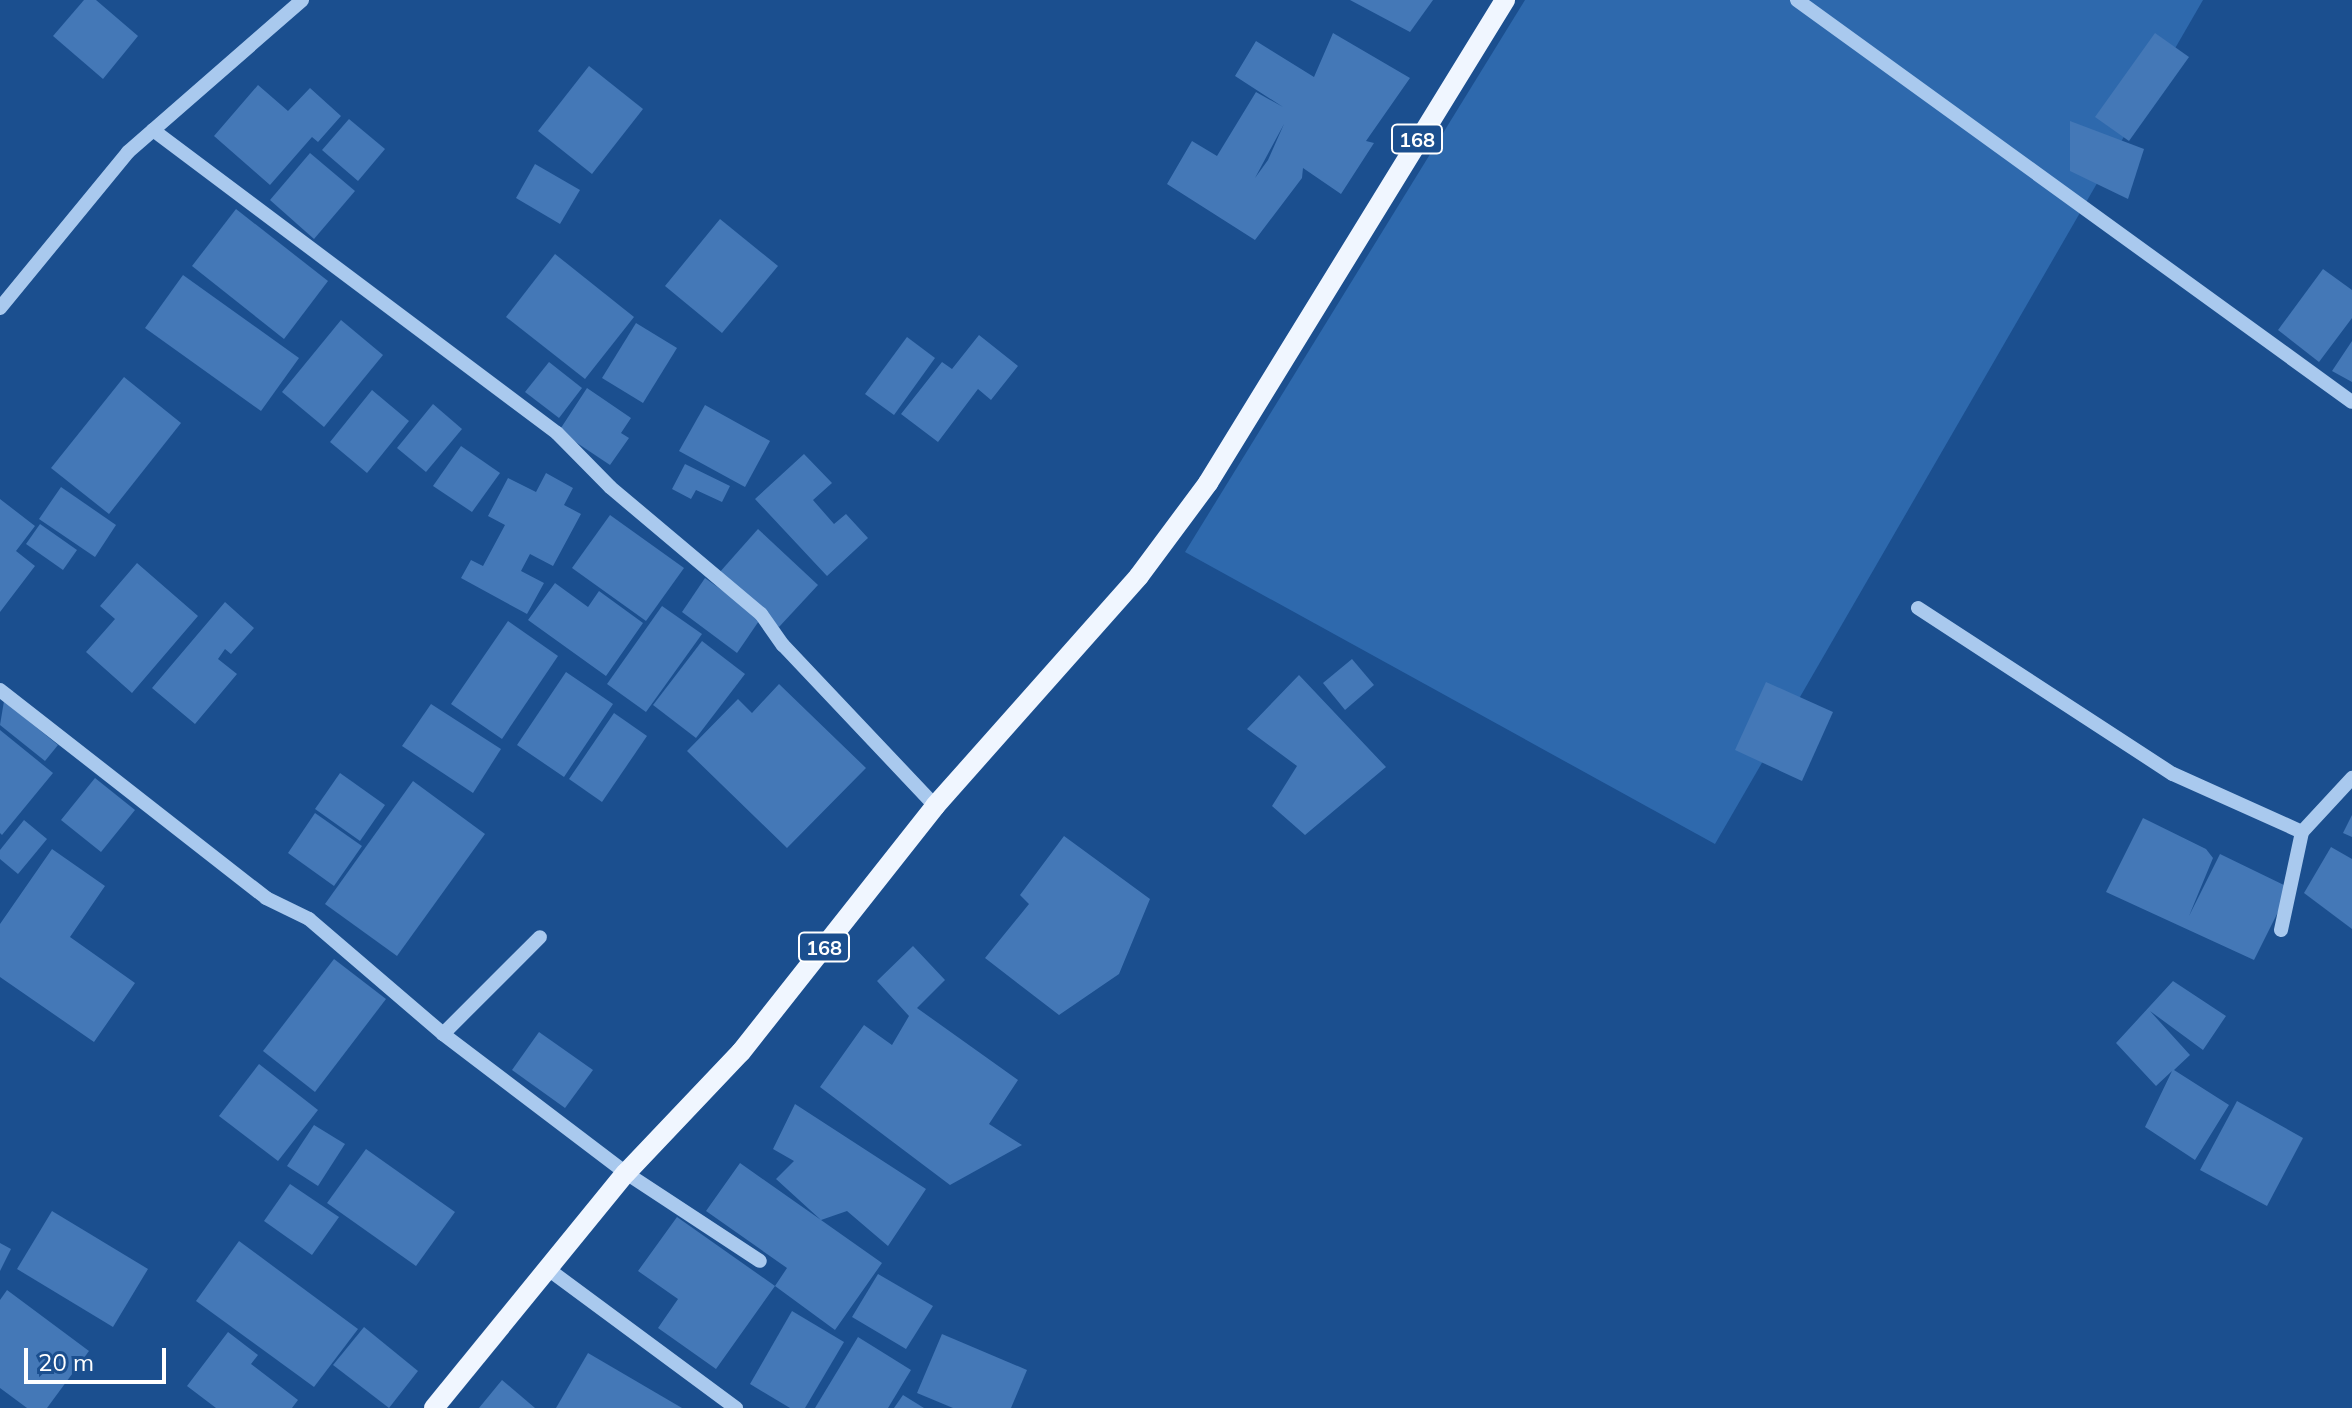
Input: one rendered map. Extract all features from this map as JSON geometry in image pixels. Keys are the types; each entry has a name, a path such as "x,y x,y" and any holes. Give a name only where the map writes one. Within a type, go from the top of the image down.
{"main road":[{"name":"168","path":"434,1408 626,1173 741,1052 935,806 1139,576 1208,483 1329,279 1505,0"}],"street":[{"path":"0,308 128,152 302,0"},
{"path":"1797,0 2352,402"},
{"path":"153,130 557,433 610,487 761,614 783,645 935,806"},
{"path":"1918,608 2173,774 2302,832"},
{"path":"0,690 266,898 309,919 443,1034 626,1173 760,1261"},
{"path":"2281,930 2302,832 2352,778"},
{"path":"443,1034 540,937"},
{"path":"548,1269 736,1408"}],"shaded area":[{"path":"1525,0 2203,0 1715,844 1185,552"}],"building":[{"path":"84,0 96,0 138,36 103,79 53,36"},
{"path":"1350,0 1433,0 1410,32"},
{"path":"1333,33 1410,78 1366,141 1374,143 1341,194 1303,168 1302,178 1255,240 1167,184 1192,141 1217,156 1256,92 1283,107 1235,76 1256,41 1314,77","holes":["1284,124 1268,160 1255,178"]},
{"path":"2155,33 2189,57 2129,141 2095,117"},
{"path":"589,66 643,109 592,174 538,131"},
{"path":"258,85 288,111 310,88 341,116 318,142 312,137 270,185 214,136"},
{"path":"349,119 385,149 358,181 322,150"},
{"path":"2070,121 2144,149 2128,199 2070,171"},
{"path":"310,153 355,191 314,239 270,200"},
{"path":"535,164 580,190 560,224 516,198"},
{"path":"236,209 328,281 284,339 192,266"},
{"path":"720,219 778,266 722,333 665,286"},
{"path":"555,254 634,317 585,379 506,317"},
{"path":"2323,269 2352,290 2352,318 2319,362 2278,330"},
{"path":"183,275 299,358 261,411 145,328"},
{"path":"341,320 383,355 324,427 282,392"},
{"path":"636,323 677,348 643,403 602,378"},
{"path":"979,335 1018,366 991,400 978,389 938,442 901,414 942,362 952,369"},
{"path":"907,337 935,358 894,415 865,394"},
{"path":"2352,341 2352,382 2332,371"},
{"path":"549,362 582,388 559,418 525,392"},
{"path":"124,377 181,423 109,514 51,468"},
{"path":"587,388 631,418 621,433 629,438 610,465 559,431"},
{"path":"372,390 409,421 367,473 330,442"},
{"path":"433,404 462,429 426,472 397,448"},
{"path":"705,405 770,441 745,487 679,451"},
{"path":"461,446 500,473 472,512 433,486"},
{"path":"804,454 832,483 813,500 834,524 846,514 868,538 827,576 755,499"},
{"path":"685,464 730,486 722,502 696,490 691,499 672,489"},
{"path":"546,473 573,488 564,505 581,514 553,566 530,554 521,571 544,583 527,614 461,578 471,560 483,566 505,525 488,516 508,478 536,492"},
{"path":"61,487 116,525 95,557 39,519"},
{"path":"0,499 35,526 16,551 35,566 0,612"},
{"path":"610,515 684,568 646,621 572,568"},
{"path":"40,524 77,550 63,570 26,544"},
{"path":"758,529 818,585 779,627 719,573"},
{"path":"137,563 198,616 132,693 86,652 115,619 100,606"},
{"path":"705,578 761,618 737,653 682,612"},
{"path":"555,583 588,607 599,591 643,623 606,676 528,620"},
{"path":"225,602 254,628 231,654 225,649 218,659 237,674 195,724 152,688"},
{"path":"662,606 702,634 646,712 607,684"},
{"path":"508,621 558,656 502,739 451,704"},
{"path":"702,641 745,674 696,738 653,705"},
{"path":"1352,659 1374,685 1345,710 1323,683"},
{"path":"566,672 613,704 564,777 517,745"},
{"path":"1299,675 1386,767 1305,835 1272,806 1297,766 1247,729"},
{"path":"1766,682 1833,712 1802,781 1735,750"},
{"path":"779,684 866,768 787,848 687,751 738,699 752,713"},
{"path":"4,701 58,745 45,761 0,725"},
{"path":"431,704 501,749 473,793 402,746"},
{"path":"614,713 647,736 602,802 569,779"},
{"path":"0,730 53,773 2,835 0,833"},
{"path":"340,773 385,805 360,841 315,809"},
{"path":"95,778 135,810 101,852 61,820"},
{"path":"413,781 485,834 397,956 325,904"},
{"path":"315,813 362,846 334,886 288,853"},
{"path":"2352,815 2352,837 2343,833"},
{"path":"2143,818 2206,849 2213,858 2189,916 2220,854 2290,888 2254,960 2106,892"},
{"path":"24,820 47,839 18,874 0,859 0,850"},
{"path":"1064,836 1150,899 1119,974 1059,1015 985,958 1029,904 1020,895"},
{"path":"2331,847 2352,859 2352,929 2304,893"},
{"path":"52,849 105,886 70,937 135,983 94,1042 0,977 0,924"},
{"path":"913,946 945,980 917,1008 1018,1080 989,1124 1022,1145 950,1185 820,1087 864,1025 892,1045 909,1016 877,981"},
{"path":"334,959 386,999 315,1092 263,1051"},
{"path":"2173,981 2226,1016 2203,1050 2150,1011 2190,1055 2174,1070 2229,1105 2195,1160 2145,1127 2172,1071 2156,1086 2116,1043"},
{"path":"539,1032 593,1070 565,1108 512,1070"},
{"path":"259,1064 318,1110 278,1161 219,1116"},
{"path":"2237,1101 2303,1138 2267,1206 2200,1170"},
{"path":"795,1104 926,1189 888,1246 847,1211 821,1220 776,1179 794,1161 773,1149"},
{"path":"314,1125 345,1144 318,1186 287,1166"},
{"path":"366,1149 455,1212 416,1266 327,1203"},
{"path":"740,1163 882,1263 835,1330 775,1286 787,1268 706,1211"},
{"path":"290,1184 339,1217 312,1255 264,1221"},
{"path":"52,1211 148,1269 113,1327 17,1269"},
{"path":"677,1217 775,1286 716,1369 658,1328 678,1299 638,1271"},
{"path":"239,1241 358,1329 314,1387 196,1301"},
{"path":"0,1243 11,1249 0,1271"},
{"path":"878,1274 933,1306 906,1349 852,1317"},
{"path":"7,1290 89,1351 47,1408 27,1408 0,1388 0,1300"},
{"path":"792,1311 844,1342 805,1408 790,1408 750,1384"},
{"path":"364,1327 418,1371 389,1408 333,1365"},
{"path":"228,1332 258,1355 251,1364 298,1400 292,1408 216,1408 187,1386"},
{"path":"942,1334 1027,1370 1011,1408 953,1408 917,1393"},
{"path":"858,1337 911,1370 888,1408 815,1408"},
{"path":"588,1353 682,1408 556,1408"},
{"path":"502,1380 535,1408 479,1408"},
{"path":"903,1395 924,1408 894,1408"}]}
